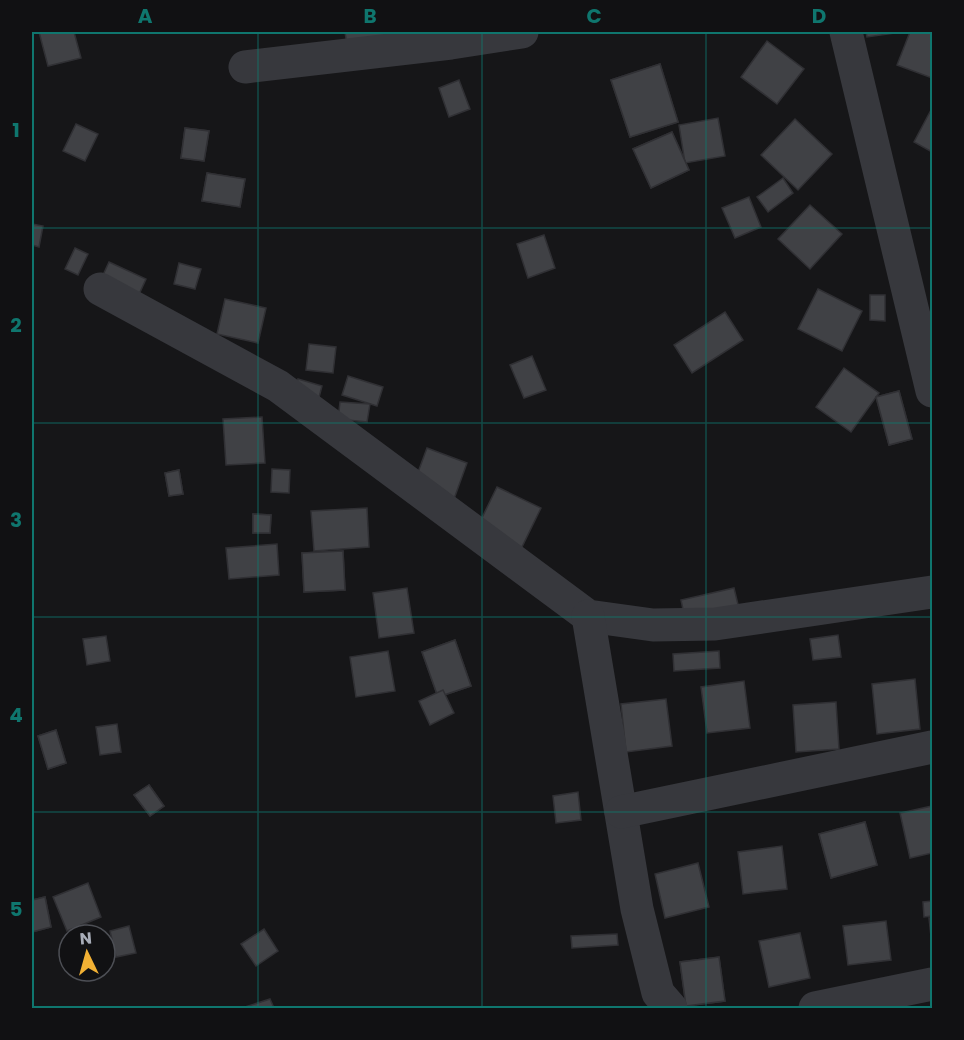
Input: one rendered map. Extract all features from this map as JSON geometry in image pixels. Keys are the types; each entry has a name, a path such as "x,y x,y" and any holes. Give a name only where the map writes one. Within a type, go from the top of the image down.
{"street":[{"path":"245,67 451,43 522,32"},
{"path":"846,32 933,392"},
{"path":"100,289 278,386 588,616 653,625 715,624 933,591"},
{"path":"588,616 637,909 658,993 671,1008"},
{"path":"621,812 933,747"},
{"path":"815,1008 933,984"}],"building":[{"path":"39,32 74,32 81,58 48,66"},
{"path":"345,32 387,32 388,40 347,45"},
{"path":"866,32 902,32 867,37"},
{"path":"910,32 932,32 932,78 897,65"},
{"path":"767,41 804,69 777,104 741,77"},
{"path":"660,64 678,122 630,137 611,80"},
{"path":"660,64 678,122 630,137 611,80"},
{"path":"459,80 470,109 449,117 439,88"},
{"path":"932,108 932,152 914,142"},
{"path":"718,118 725,156 685,163 679,125"},
{"path":"795,119 832,154 798,190 761,155"},
{"path":"76,124 98,134 85,161 63,151"},
{"path":"185,128 209,131 204,161 181,158"},
{"path":"185,128 209,131 204,161 181,158"},
{"path":"672,132 689,170 651,188 633,149"},
{"path":"672,132 689,170 651,188 633,149"},
{"path":"207,173 245,179 240,207 202,201"},
{"path":"207,173 245,179 240,207 202,201"},
{"path":"783,178 793,193 768,212 757,197"},
{"path":"749,197 761,227 735,238 722,208"},
{"path":"810,205 842,234 810,269 778,239"},
{"path":"32,224 43,226 39,247 32,245"},
{"path":"544,235 555,268 528,278 517,244"},
{"path":"75,248 88,254 78,275 65,269"},
{"path":"109,262 146,279 135,303 98,286"},
{"path":"179,263 201,269 195,289 174,284"},
{"path":"818,289 862,311 842,351 798,329"},
{"path":"870,295 885,295 885,321 870,320"},
{"path":"225,299 266,308 258,343 217,334"},
{"path":"725,312 743,340 692,373 674,345"},
{"path":"309,344 336,347 333,373 306,370"},
{"path":"532,356 546,390 524,398 510,365"},
{"path":"844,368 879,393 851,432 816,407"},
{"path":"348,376 383,387 377,406 342,395"},
{"path":"298,379 322,386 317,405 293,399"},
{"path":"899,391 912,439 889,445 876,397"},
{"path":"899,391 912,439 889,445 876,397"},
{"path":"340,402 370,404 367,422 338,419"},
{"path":"262,417 265,463 226,465 223,419"},
{"path":"427,448 467,463 454,499 414,483"},
{"path":"272,469 290,470 289,493 271,492"},
{"path":"179,470 183,494 169,496 165,473"},
{"path":"179,470 183,494 169,496 165,473"},
{"path":"497,487 541,508 520,551 476,530"},
{"path":"367,508 369,547 314,551 311,511"},
{"path":"253,514 271,515 270,533 253,533"},
{"path":"253,514 271,515 270,533 253,533"},
{"path":"277,544 279,575 229,579 226,548"},
{"path":"343,551 345,590 304,592 302,553"},
{"path":"343,551 345,590 304,592 302,553"},
{"path":"407,588 414,633 379,638 373,593"},
{"path":"734,588 742,621 688,633 681,600"},
{"path":"838,635 841,657 813,660 810,639"},
{"path":"106,636 110,661 87,665 83,639"},
{"path":"455,640 471,686 438,697 422,652"},
{"path":"455,640 471,686 438,697 422,652"},
{"path":"388,651 395,691 356,697 350,657"},
{"path":"719,651 720,668 674,671 673,654"},
{"path":"915,679 920,729 877,734 872,684"},
{"path":"744,681 750,728 707,733 701,687"},
{"path":"443,690 454,713 430,725 419,701"},
{"path":"666,699 672,746 626,752 621,704"},
{"path":"836,702 839,749 796,752 793,705"},
{"path":"117,724 121,752 100,755 96,727"},
{"path":"56,730 66,763 48,769 38,736"},
{"path":"56,730 66,763 48,769 38,736"},
{"path":"149,785 164,806 150,816 134,795"},
{"path":"149,785 164,806 150,816 134,795"},
{"path":"578,792 581,820 556,823 553,796"},
{"path":"932,806 932,853 910,858 900,813"},
{"path":"865,822 877,865 831,878 819,834"},
{"path":"865,822 877,865 831,878 819,834"},
{"path":"782,846 787,889 743,894 738,852"},
{"path":"698,863 709,907 665,918 655,874"},
{"path":"88,883 101,917 86,923 64,923 53,897"},
{"path":"45,897 51,927 32,932 32,900"},
{"path":"45,897 51,927 32,932 32,900"},
{"path":"932,901 932,916 924,917 923,902"},
{"path":"929,918 932,918 932,946"},
{"path":"886,921 891,960 848,965 843,926"},
{"path":"129,926 136,953 117,957 117,929"},
{"path":"264,929 278,951 256,966 241,944"},
{"path":"800,933 810,978 769,987 759,941"},
{"path":"617,934 618,945 572,948 571,936"},
{"path":"719,957 725,1001 686,1006 680,962"},
{"path":"719,957 725,1001 686,1006 680,962"},
{"path":"270,999 274,1008 242,1008"}]}
